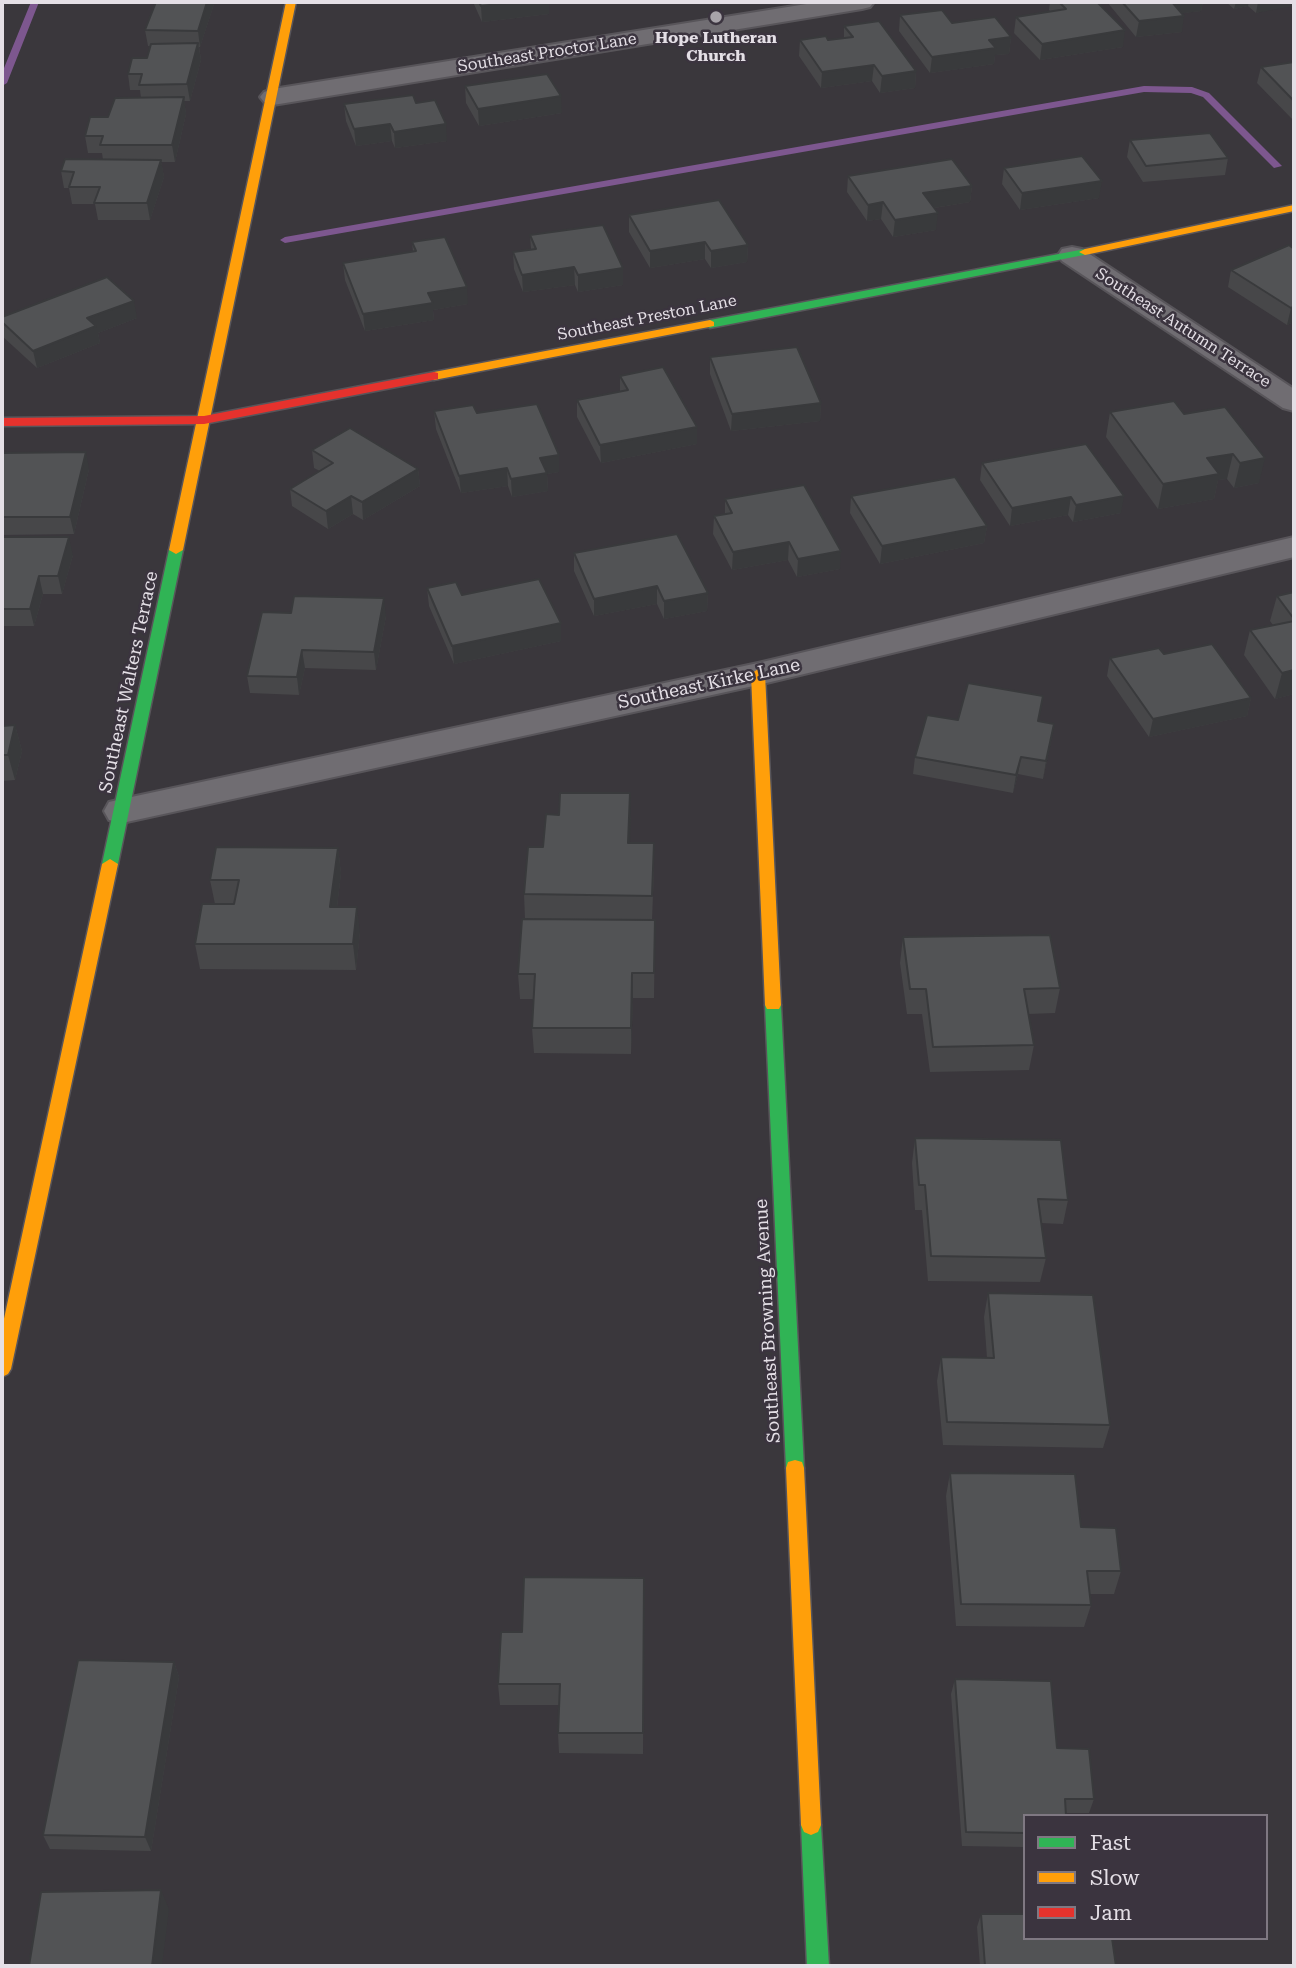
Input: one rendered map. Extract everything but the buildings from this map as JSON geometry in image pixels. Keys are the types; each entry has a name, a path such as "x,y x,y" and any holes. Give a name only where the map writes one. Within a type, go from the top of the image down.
{"street":[{"name":"Southeast Walters Terrace","path":"2,1369 291,2"},
{"name":"Southeast Proctor Lane","path":"273,97 862,2"},
{"name":"Southeast Preston Lane","path":"2,422 204,420 1072,255 1294,208"},
{"name":"Southeast Autumn Terrace","path":"1072,255 1294,402"},
{"name":"Southeast Kirke Lane","path":"122,811 758,674 1294,547"},
{"name":"Southeast Browning Avenue","path":"758,674 818,1966"}],"waterway":[{"path":"2,83 35,2"},
{"path":"285,240 1144,89 1192,90 1206,95 1277,166"}],"traffic: fast":[{"path":"710,324 1085,252"},
{"path":"110,864 176,550"},
{"path":"773,1005 795,1468"},
{"path":"811,1825 818,1966"}],"traffic: slow":[{"path":"176,550 291,2"},
{"path":"1085,252 1294,208"},
{"path":"434,376 710,324"},
{"path":"758,674 773,1005"},
{"path":"2,1369 110,864"},
{"path":"795,1468 811,1825"}],"traffic: jam":[{"path":"2,422 204,420 434,376"}],"place":[{"name":"Hope Lutheran Church","path":"716,17"}]}
